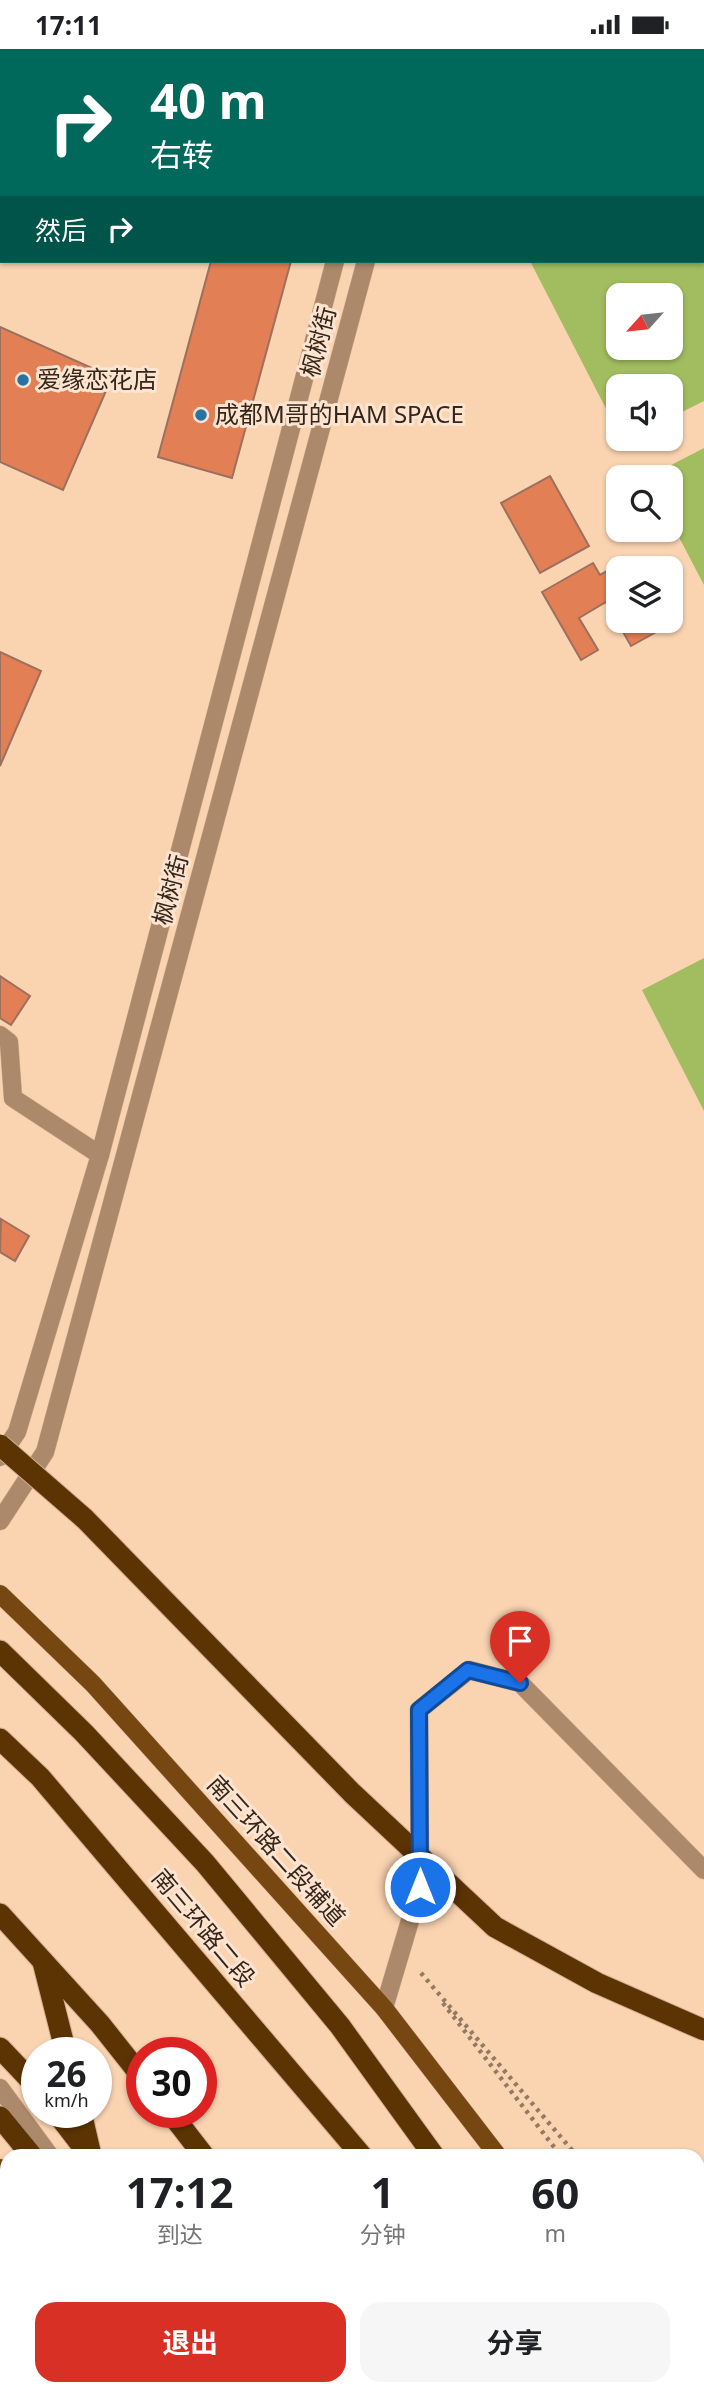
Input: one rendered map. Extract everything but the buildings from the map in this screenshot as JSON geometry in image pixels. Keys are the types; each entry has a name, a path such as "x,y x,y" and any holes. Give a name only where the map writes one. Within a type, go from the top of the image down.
{"highway":[{"path":"0,1445 85,1519 352,1793 495,1927 597,1983 704,2031"},
{"path":"0,1651 84,1733 205,1863 340,2026 430,2149"},
{"name":"南三环路二段","path":"0,1739 40,1777 356,2149"},
{"path":"0,1914 41,1957 126,2057"},
{"path":"41,1957 62,2037"},
{"path":"0,2048 21,2070"},
{"path":"0,2117 26,2149"},
{"path":"68,2128 85,2149"},
{"path":"84,2128 88,2149"},
{"path":"182,2128 199,2149"}],"main road":[{"name":"南三环路二段辅道","path":"0,1594 93,1684 384,2008 493,2149"}],"street":[{"name":"枫树街","path":"0,1457 17,1432 100,1155 334,263"},
{"name":"枫树街","path":"0,1521 45,1452 365,263"},
{"path":"0,1035 9,1042 13,1098 100,1155"},
{"path":"384,2008 420,1887 419,1710 468,1670 520,1683 704,1871"},
{"path":"0,2088 45,2149"}],"path":[{"path":"401,1949 556,2149"},
{"path":"401,1949 571,2149"}],"green space":[{"path":"531,263 704,263 704,401 683,412 683,374 606,374 606,409"},
{"path":"704,448 704,585 682,542 683,465 671,465"},
{"path":"704,958 704,1111 642,990"}],"place":[{"name":"爱缘恋花店","path":"23,380"},
{"name":"成都M哥的HAM SPACE","path":"201,415"}],"route":[{"path":"420,1887 419,1710 468,1670 520,1683"}]}
